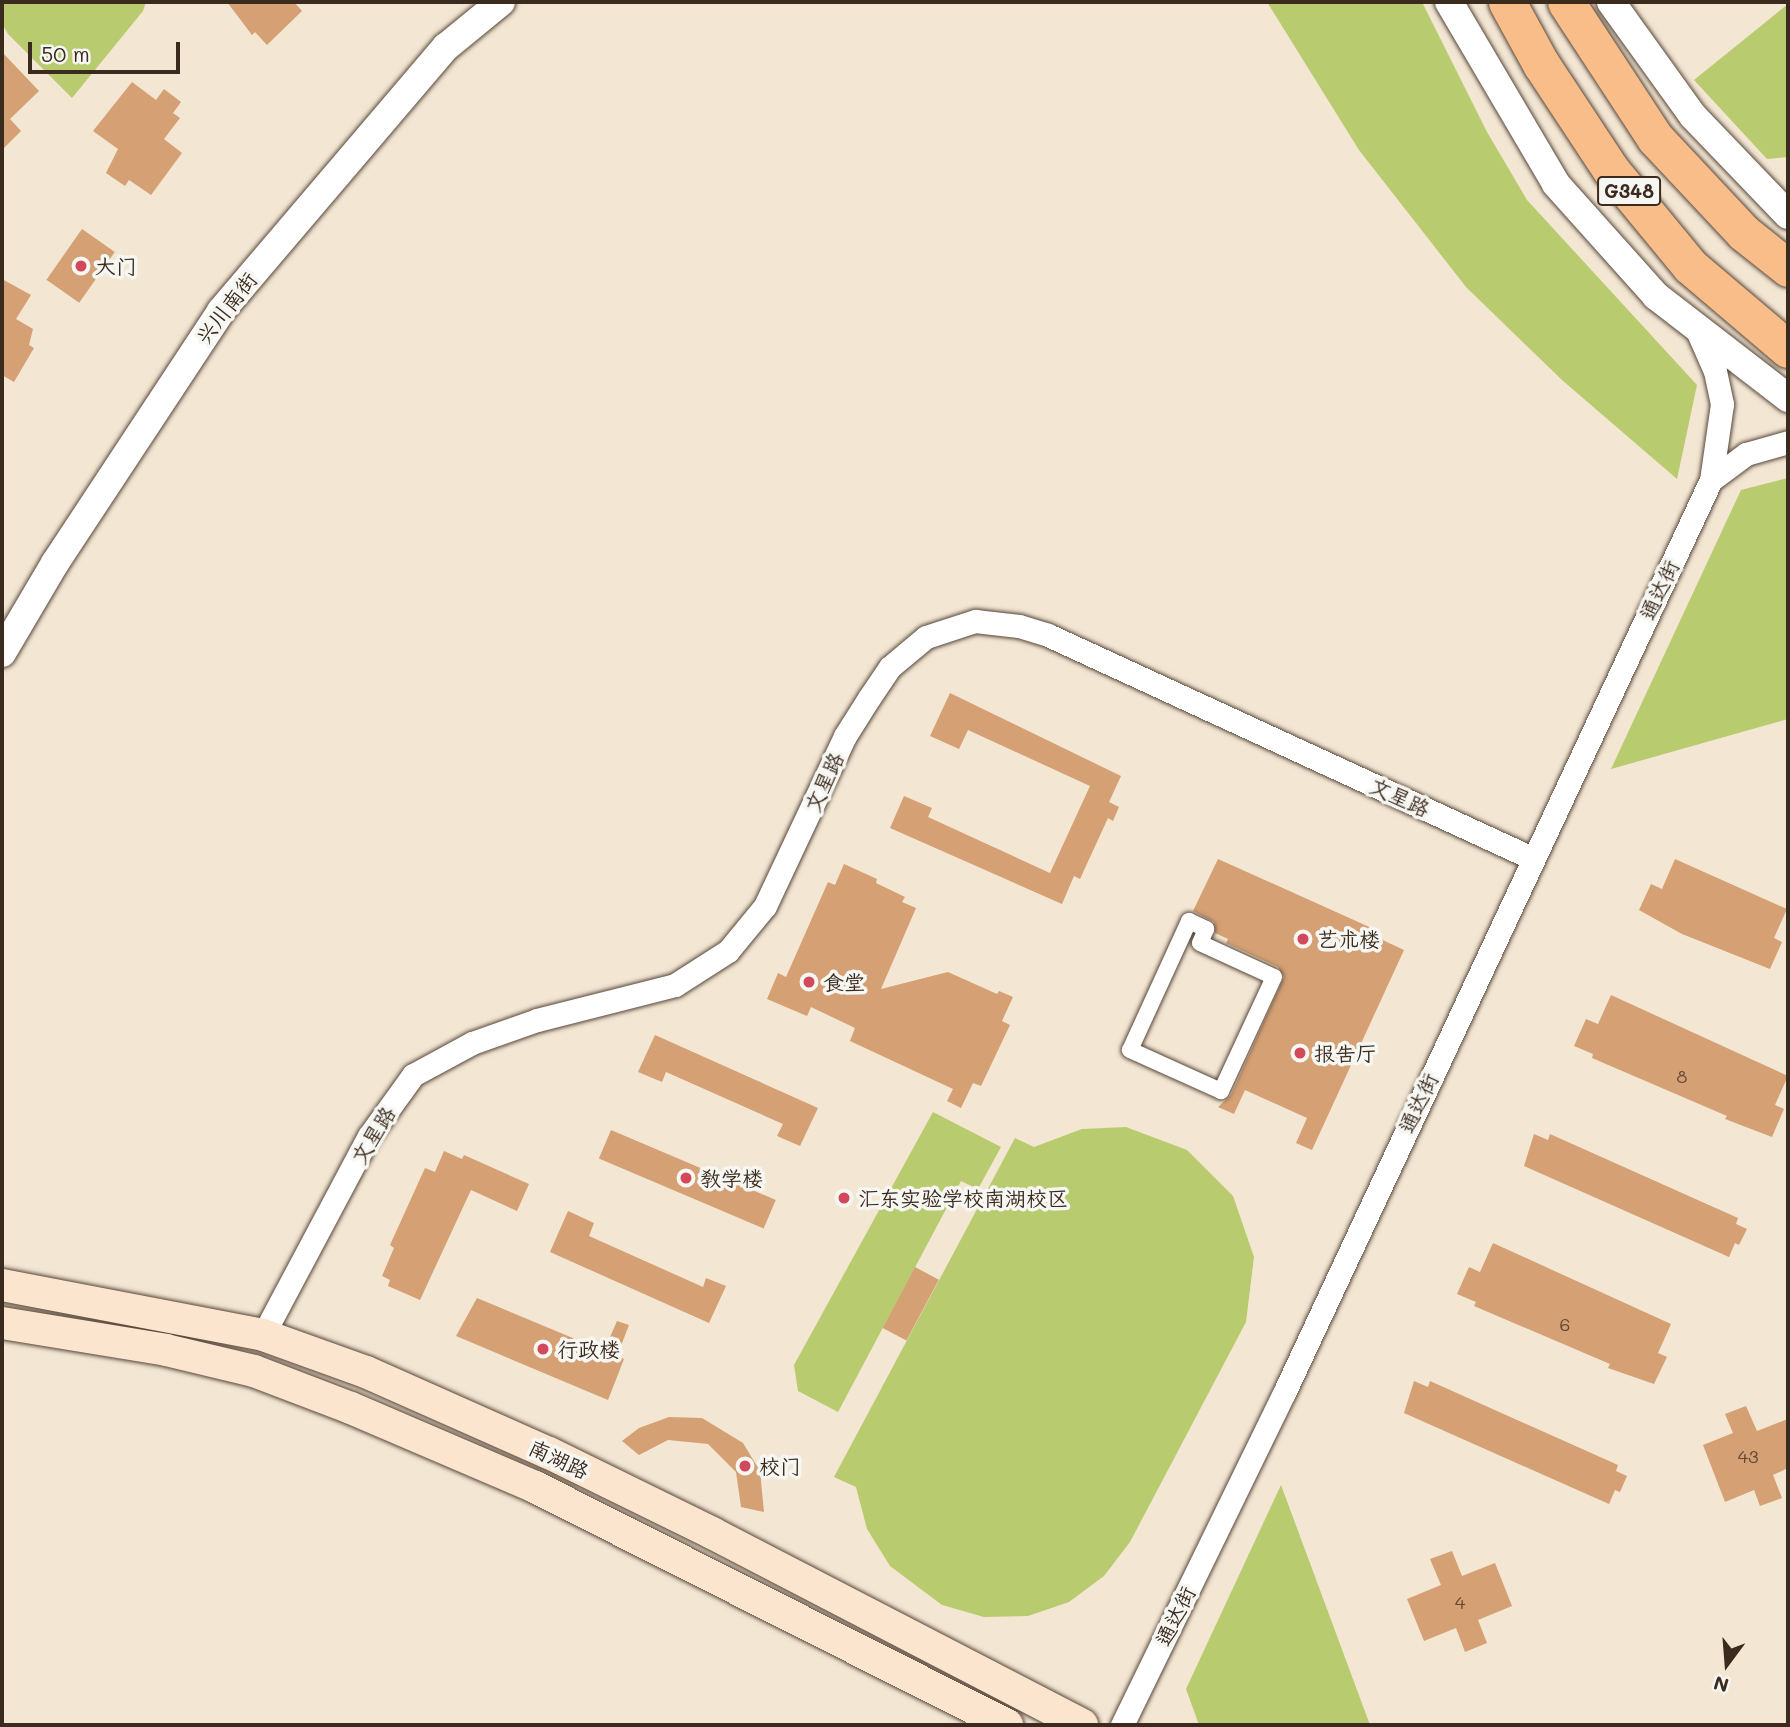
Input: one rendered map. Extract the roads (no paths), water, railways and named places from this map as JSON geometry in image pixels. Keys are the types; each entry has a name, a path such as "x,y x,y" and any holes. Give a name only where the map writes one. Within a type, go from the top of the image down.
{"highway":[{"name":"G348","path":"1507,2 1541,64 1611,170 1690,266 1788,349"},
{"name":"G348","path":"1566,2 1655,138 1744,233 1788,268"}],"main road":[{"name":"南湖路","path":"2,1285 263,1335 366,1372 549,1453 1082,1725"},
{"name":"南湖路","path":"2,1323 204,1359 254,1371 351,1408 535,1487 1007,1725"}],"street":[{"name":"兴川南街","path":"2,621 206,301 436,37 478,2"},
{"name":"兴川南街","path":"2,653 55,563 221,312 437,57 501,2"},
{"path":"1449,2 1556,184 1656,296 1788,398"},
{"path":"1611,2 1693,116 1783,201"},
{"path":"1696,328 1715,371 1722,404 1711,480"},
{"path":"1711,480 1746,454 1788,442"},
{"name":"通达街","path":"1122,1725 1284,1393 1711,480"},
{"name":"文星路","path":"263,1335 369,1136 414,1075 472,1042 537,1020 675,985 728,951 765,906 845,736 890,667 926,637 975,621 1019,626 1048,635 1532,858"},
{"path":"1189,921 1206,929 1200,943 1273,976 1221,1091 1130,1050 1189,921"}],"place":[{"name":"大门","path":"81,266"},
{"name":"艺术楼","path":"1303,939"},
{"name":"食堂","path":"809,982"},
{"name":"报告厅","path":"1300,1053"},
{"name":"教学楼","path":"686,1178"},
{"name":"汇东实验学校南湖校区","path":"844,1198"},
{"name":"行政楼","path":"543,1349"},
{"name":"校门","path":"745,1466"}]}
